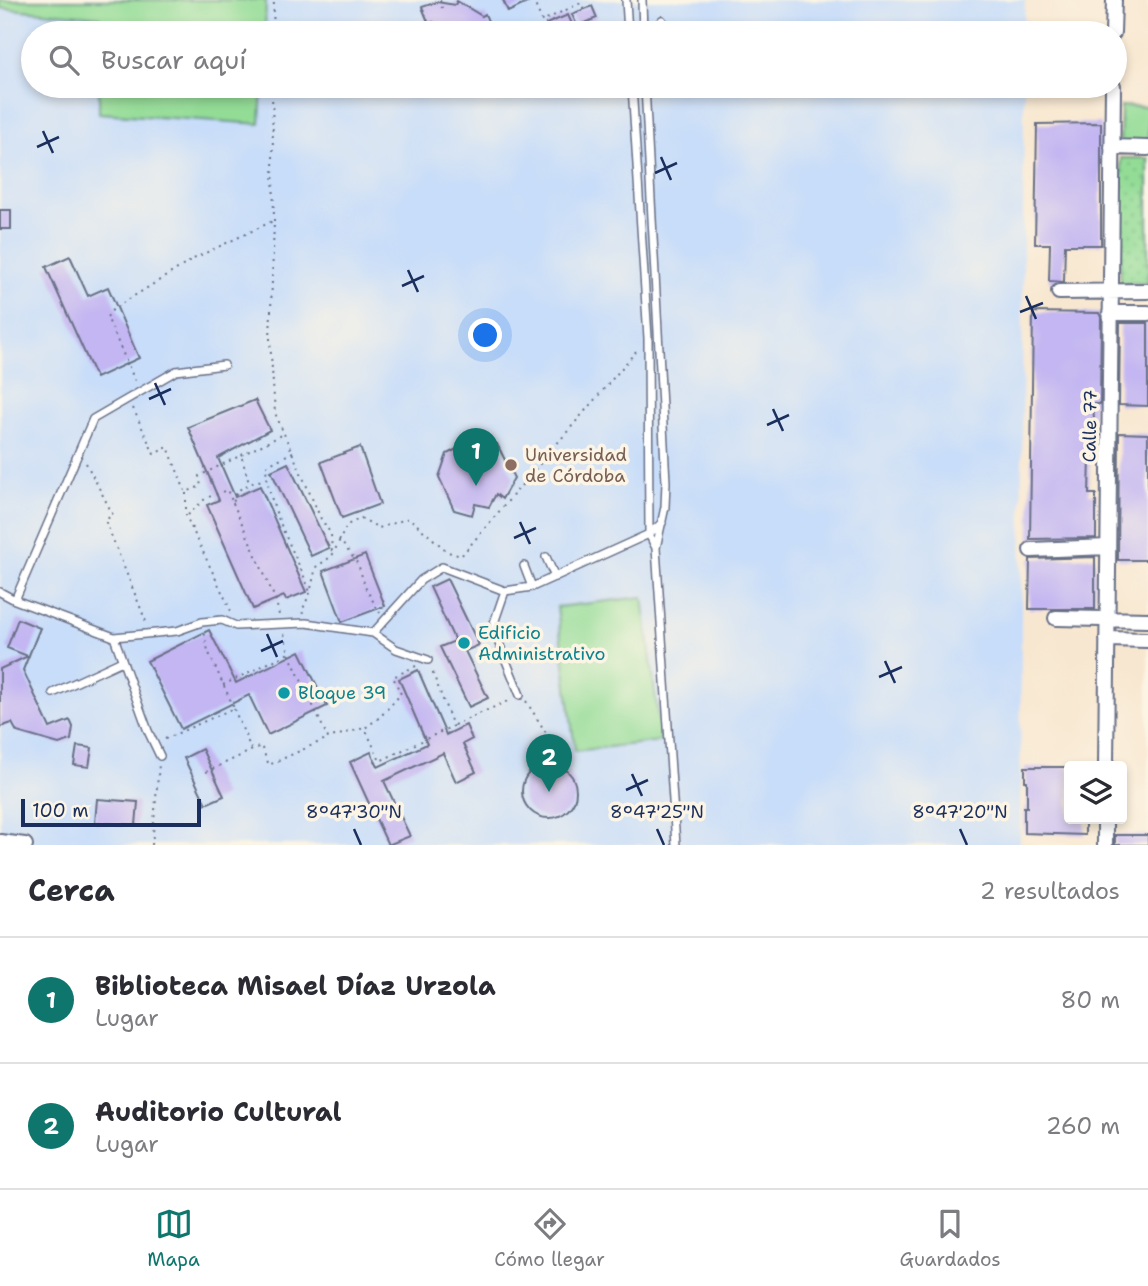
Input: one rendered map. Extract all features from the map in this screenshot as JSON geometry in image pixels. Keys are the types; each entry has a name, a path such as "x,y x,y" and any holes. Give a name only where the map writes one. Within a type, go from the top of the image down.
{"street":[{"path":"1113,21 1114,0"},
{"name":"Calle 77","path":"1105,761 1113,98"},
{"path":"1112,147 1148,148"},
{"path":"1059,292 1148,291"},
{"path":"1110,313 1148,313"},
{"path":"1031,550 1108,547"},
{"path":"1056,618 1148,620"},
{"path":"1107,639 1148,640"},
{"path":"1105,824 1105,845"},
{"path":"0,842 25,845"}],"lane":[{"path":"626,0 627,21"},
{"path":"642,0 643,21"},
{"path":"633,98 648,338 649,534 656,548"},
{"path":"646,98 666,482 663,522 656,548 676,845"},
{"path":"639,199 651,197"},
{"path":"15,600 93,419 176,371 224,365"},
{"path":"373,633 421,580 442,567 505,592 532,587 649,534 663,522"},
{"path":"546,556 555,576"},
{"path":"524,566 532,587"},
{"path":"0,592 114,637 177,631 202,622 222,620 236,626 306,623 373,633 396,649 428,660"},
{"path":"505,592 494,623 498,641 520,695"},
{"path":"114,637 160,756"},
{"path":"53,693 122,661"}],"path":[{"path":"273,21 274,0"},
{"path":"440,0 442,8"},
{"path":"533,0 542,21 581,3 584,9"},
{"path":"555,14 558,19"},
{"path":"272,98 274,221 270,340 275,413 321,519 331,534 332,555"},
{"path":"139,391 107,317 113,309 197,257 274,221"},
{"path":"306,623 302,611 310,593 316,567 332,555 347,525 360,518 379,528 409,518 448,552 461,556 648,338"},
{"path":"128,398 153,454 168,447 186,492 187,516 222,588 236,626"},
{"path":"186,492 201,486 199,476 285,434"},
{"path":"79,450 113,515 105,520 151,635"},
{"path":"293,452 266,466 266,479 270,498 310,593"},
{"path":"241,456 249,484"},
{"path":"233,503 237,491 266,479"},
{"path":"187,516 206,498 227,490 276,601 289,653 328,738"},
{"path":"339,539 358,564 366,589 384,620"},
{"path":"202,622 208,650 251,750"},
{"path":"223,685 289,653"},
{"path":"206,772 261,746 269,765 328,738 365,729 401,694 393,677 416,666 414,655"},
{"path":"428,660 453,726"},
{"path":"365,729 380,761 520,695 531,705 550,738 558,765"},
{"path":"154,744 233,708"},
{"path":"152,845 160,756"}],"shaded area":[{"name":"Universidad de Córdoba","path":"0,0 1025,0 1024,21 21,21 21,98 1024,98 1020,845 0,845"}],"green space":[{"path":"0,0 266,0 265,21 100,21 100,17 0,8"},
{"path":"99,98 261,98 260,124 99,113"},
{"path":"1121,106 1148,107 1148,143 1120,143"},
{"path":"1121,158 1148,158 1148,283 1120,283"},
{"path":"643,597 661,741 575,751 557,607"}],"building":[{"path":"503,0 533,0 508,12"},
{"path":"457,1 482,16 485,14 488,21 428,21 422,7 437,2 455,5"},
{"path":"592,6 597,18 575,21 572,14"},
{"path":"568,15 571,21 553,21"},
{"path":"1101,123 1101,245 1065,245 1064,282 1049,281 1050,244 1035,244 1037,124"},
{"path":"0,210 11,210 11,229 0,229"},
{"path":"70,256 88,296 108,287 139,358 96,378 46,267"},
{"path":"1033,312 1099,313 1101,317 1100,404 1093,404 1094,419 1091,419 1089,494 1096,494 1096,538 1030,539"},
{"path":"1120,323 1148,323 1148,406 1119,405"},
{"path":"255,400 270,430 218,458 235,497 260,486 306,592 286,600 284,596 253,609 207,505 219,500 188,427"},
{"path":"1119,433 1148,434 1148,560 1118,560"},
{"path":"472,441 497,444 514,478 502,499 496,494 489,507 475,504 472,515 454,510 439,477 447,454"},
{"path":"360,447 380,504 342,518 321,462"},
{"path":"288,463 329,548 311,556 271,471"},
{"path":"365,555 385,606 342,622 323,571"},
{"path":"1095,557 1095,609 1029,609 1030,559"},
{"name":"Edificio Administrativo","path":"447,579 479,645 465,651 488,698 469,707 440,647 455,641 430,587"},
{"path":"18,619 40,628 23,670 50,728 70,720 73,727 71,740 59,744 17,732 12,723 0,727 0,669 28,656 7,648"},
{"path":"209,630 236,683 300,651 327,706 268,735 249,695 181,729 147,661"},
{"path":"418,670 446,735 466,725 472,739 463,744 476,772 456,782 443,753 384,781 410,836 388,845 350,762 371,752 378,767 427,744 399,679"},
{"path":"77,746 92,748 89,767 74,765"},
{"path":"202,749 224,796 206,804 184,758"},
{"path":"554,764 564,768 572,776 576,791 572,806 564,814 544,818 534,814 526,806 522,786 526,776 534,768"},
{"path":"1025,767 1064,767 1064,824 1085,824 1085,835 1024,833 1024,807 1027,807"},
{"path":"97,799 138,802 136,825 95,823"},
{"path":"1115,835 1148,835 1148,845 1115,845"}],"place":[{"name":"Universidad de Córdoba","path":"511,465"},
{"name":"Biblioteca Misael Díaz Urzola","path":"476,486"},
{"name":"Edificio Administrativo","path":"464,643"},
{"name":"Bloque 39","path":"284,693"},
{"name":"Auditorio Cultural","path":"549,792"}]}
